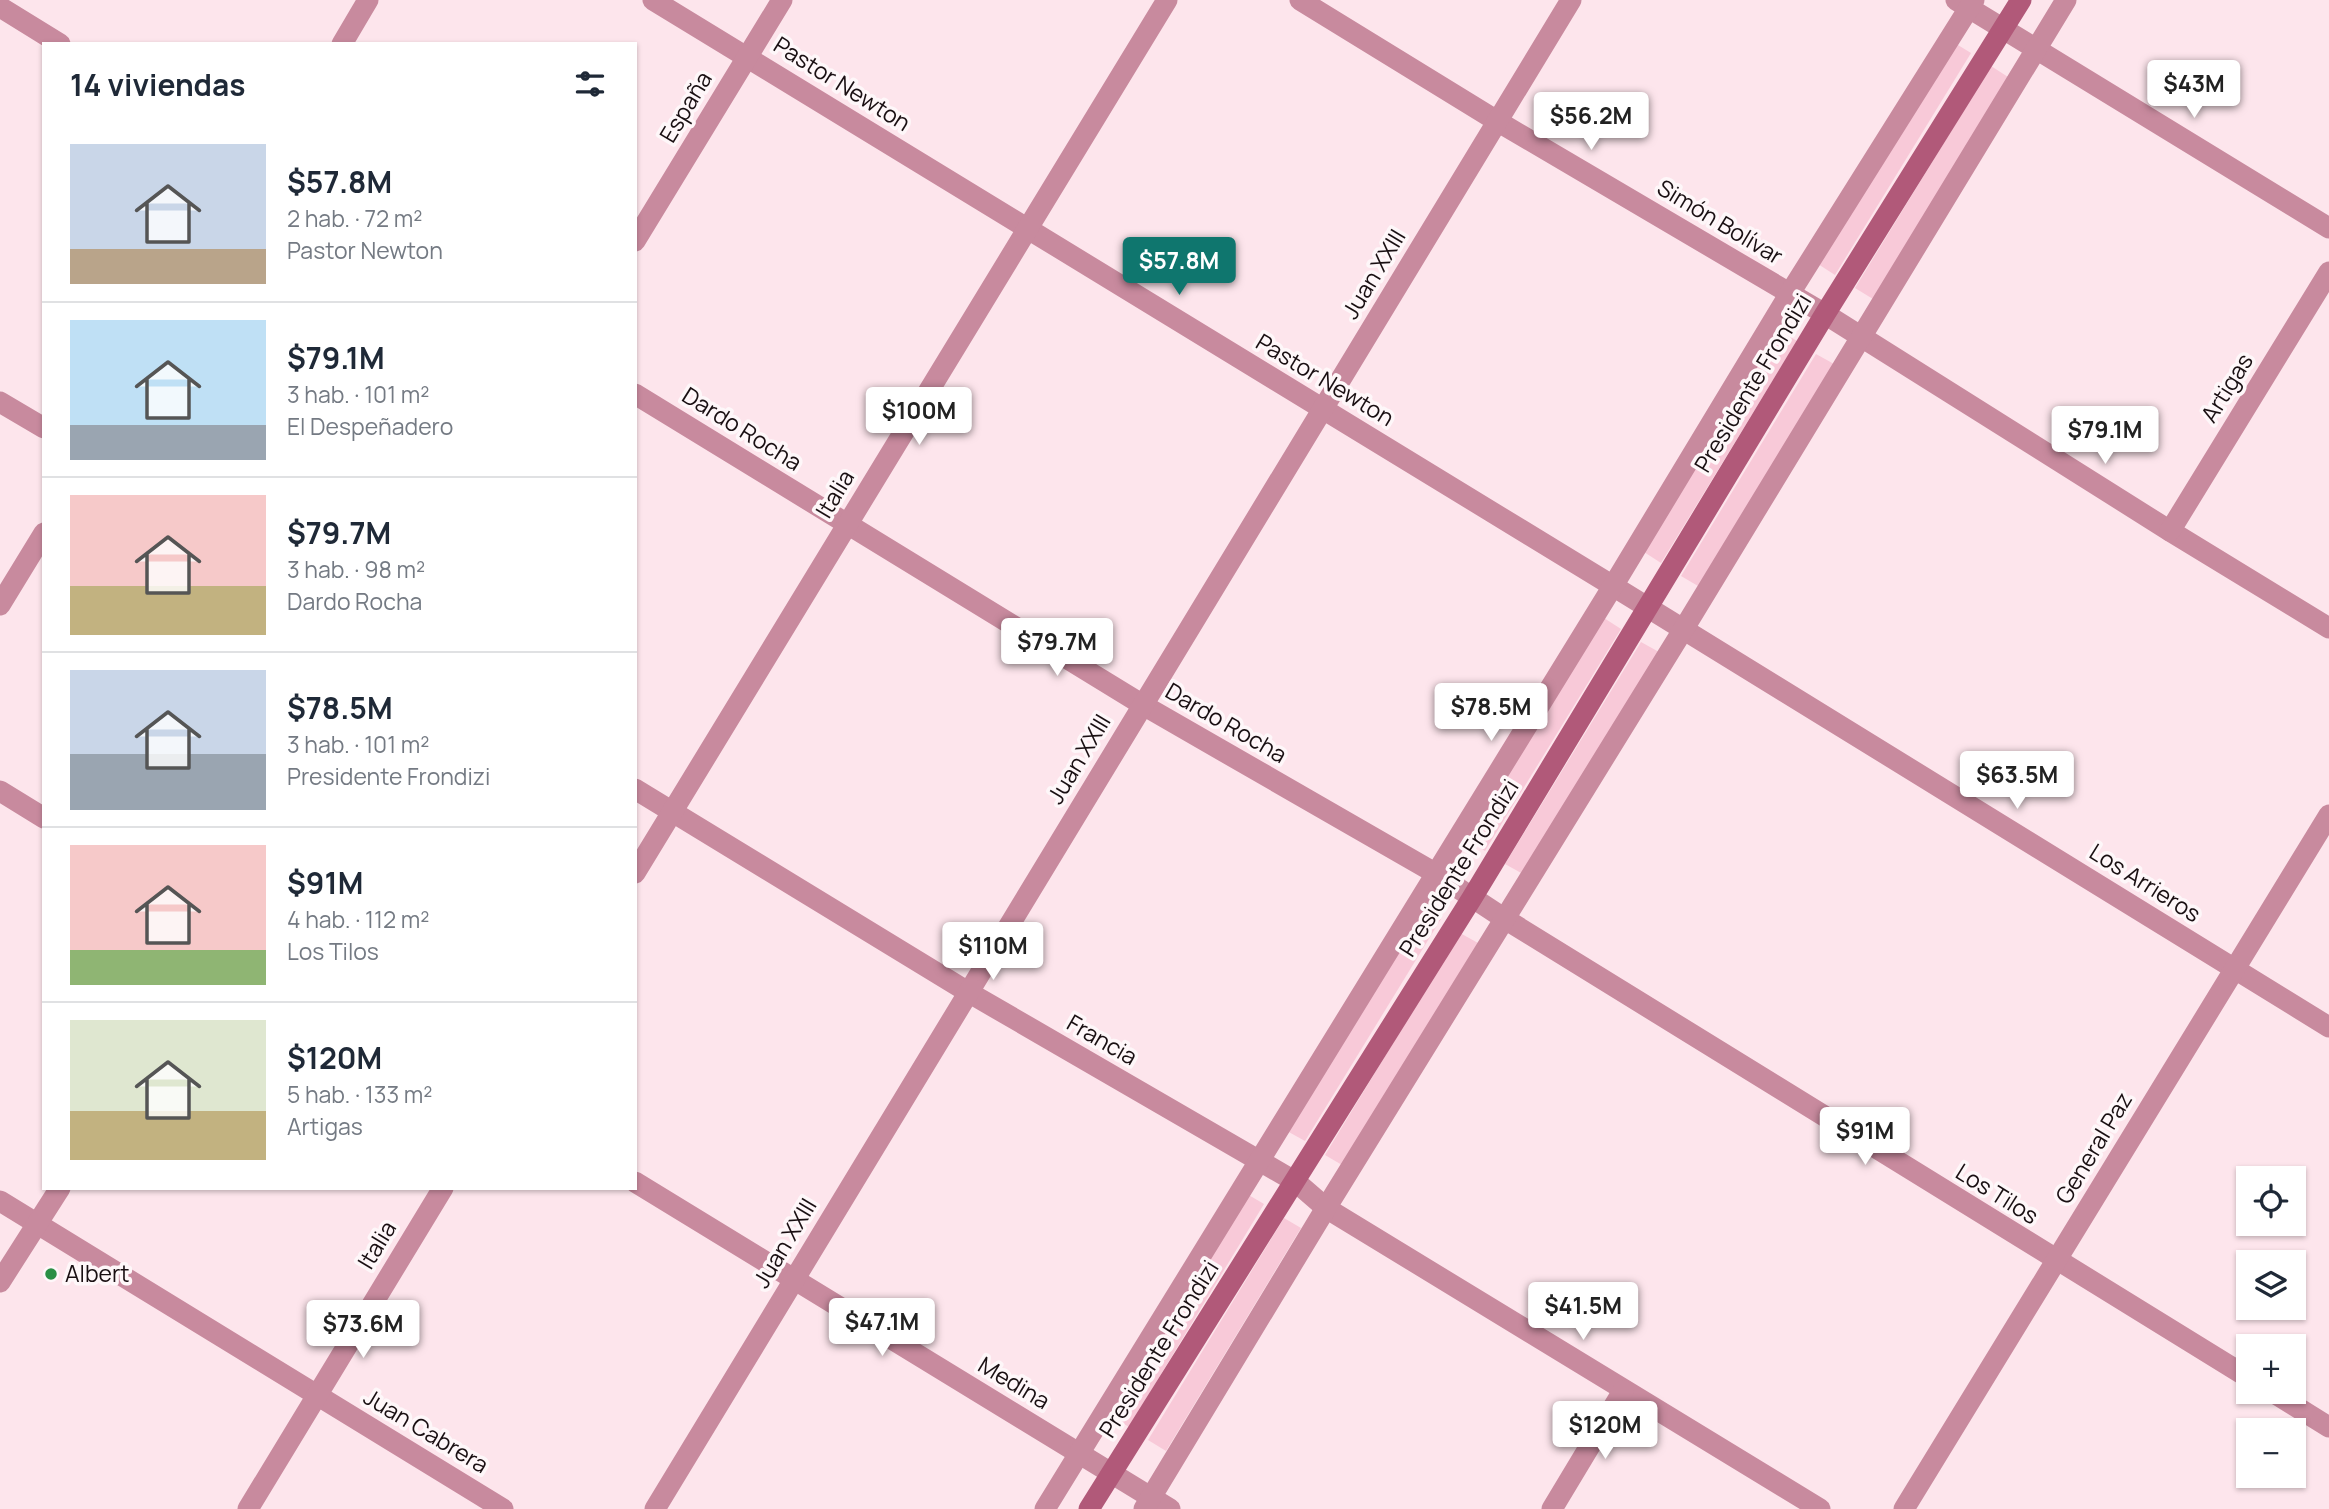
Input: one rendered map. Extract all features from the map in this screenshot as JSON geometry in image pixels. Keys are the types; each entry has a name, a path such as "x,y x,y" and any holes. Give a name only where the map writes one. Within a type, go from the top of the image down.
{"main road":[{"name":"Presidente Frondizi","path":"1089,1509 1472,898 1825,314 2021,0"}],"street":[{"path":"343,42 369,0"},
{"name":"Pastor Newton","path":"653,0 1683,630"},
{"name":"España","path":"637,239 782,0"},
{"name":"Italia","path":"637,870 1167,0"},
{"name":"Simón Bolívar","path":"1300,0 1497,121 1825,314 2329,628"},
{"name":"Juan XXIII","path":"654,1509 1571,0"},
{"path":"1148,1503 2066,0"},
{"path":"1967,3 2329,228"},
{"name":"Presidente Frondizi","path":"1045,1509 1613,586 1967,3"},
{"path":"0,7 57,42"},
{"name":"Artigas","path":"2170,531 2329,272"},
{"name":"Dardo Rocha","path":"637,395 1143,705 1435,873 1505,919"},
{"path":"0,402 42,427"},
{"path":"0,605 42,536"},
{"name":"Los Arrieros","path":"1683,630 2329,1027"},
{"name":"Francia","path":"637,790 968,992 1296,1182 1326,1208 1820,1509"},
{"path":"0,791 42,817"},
{"name":"General Paz","path":"1904,1509 2329,815"},
{"name":"Los Tilos","path":"1505,919 2236,1370"},
{"name":"Medina","path":"637,1183 1111,1472 1148,1503 1170,1509"},
{"path":"0,1283 59,1190"},
{"name":"Italia","path":"248,1509 442,1190"},
{"name":"Juan Cabrera","path":"0,1201 503,1509"},
{"path":"1552,1509 1623,1391"},
{"path":"2292,1404 2329,1427"}],"shaded area":[{"path":"1953,42 1971,53 1835,275 1818,264"},
{"path":"1991,66 2008,77 1873,299 1855,288"},
{"path":"1779,330 1797,341 1661,563 1644,552"},
{"path":"1816,354 1834,364 1698,586 1681,576"},
{"path":"1604,618 1621,629 1485,851 1468,840"},
{"path":"1641,642 1659,652 1523,874 1505,864"},
{"path":"1423,909 1441,919 1305,1141 1287,1131"},
{"path":"1460,933 1478,943 1342,1165 1325,1155"},
{"path":"1247,1194 1264,1204 1129,1427 1111,1416"},
{"path":"1284,1218 1301,1228 1166,1451 1148,1440"}],"place":[{"name":"Albert","path":"51,1274"}]}
